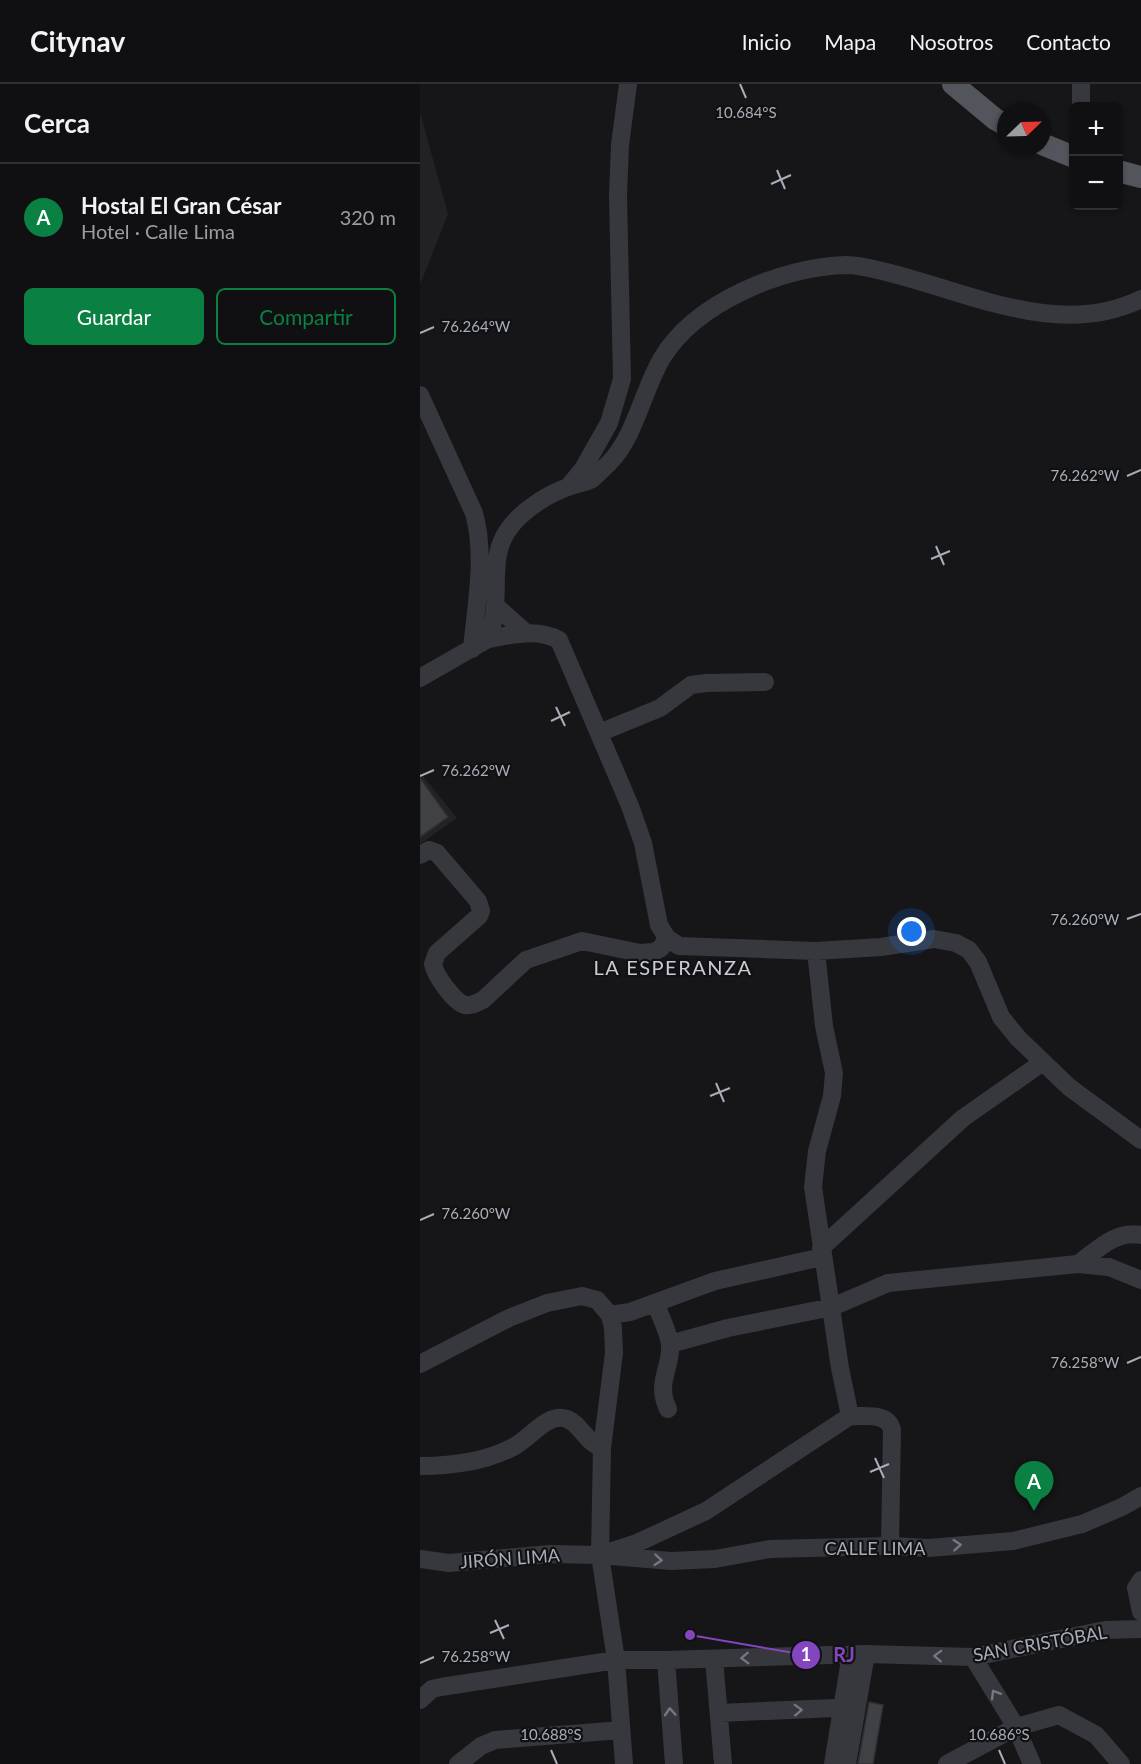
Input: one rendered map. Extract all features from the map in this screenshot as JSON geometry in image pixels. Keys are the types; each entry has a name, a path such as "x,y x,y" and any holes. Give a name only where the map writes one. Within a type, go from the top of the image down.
{"main road":[{"path":"953,84 997,119"},
{"path":"1051,148 1072,156"},
{"path":"1123,172 1141,177"}],"street":[{"path":"569,486 583,469 609,423 622,380 618,196 620,145 628,84"},
{"path":"1081,84 1081,102"},
{"path":"488,639 496,606 498,558 502,541 521,513 569,486 591,480 611,461 628,433 663,357 686,330 717,306 754,286 818,267 849,265 881,271 1007,307 1062,314 1096,314 1125,307 1141,299"},
{"path":"420,394 474,513 478,530 480,556 472,649"},
{"path":"496,606 526,633"},
{"path":"420,678 488,639 526,633 549,634 559,640 630,806 642,843 659,925 667,938 679,946 816,951 881,947 934,939 956,943 969,950 978,962 1001,1017 1018,1038 1069,1087 1141,1140"},
{"path":"599,733 660,708 691,685 765,682"},
{"path":"420,855 429,850 437,853 478,901 481,911 426,964 457,1001 469,1005 483,1000 526,960 582,941 640,953 654,952 661,948 667,938"},
{"path":"816,951 824,1026 834,1073 832,1096 817,1151 813,1187 840,1368 850,1416"},
{"path":"610,1315 630,1312 715,1281 822,1252 963,1118 1043,1062"},
{"path":"1078,1264 1110,1240 1130,1233 1141,1235"},
{"path":"670,1344 728,1328 831,1307 888,1283 1078,1264 1109,1267 1141,1280"},
{"path":"420,1364 510,1318 547,1303 582,1296 597,1300 610,1315 614,1353 602,1448 600,1555 616,1660 624,1764"},
{"path":"656,1304 670,1344 663,1387 664,1400 668,1409"},
{"path":"600,1555 637,1543 706,1511 850,1416 884,1418 890,1423 892,1430 890,1546"},
{"path":"420,1466 451,1466 496,1455 517,1445 550,1420 558,1418 566,1418 574,1423 587,1439 602,1448"},
{"name":"CALLE LIMA","path":"600,1555 671,1561 715,1559 770,1549 890,1546 929,1548 1013,1541 1082,1524 1141,1496"},
{"name":"JIRÓN LIMA","path":"420,1559 449,1563 550,1554 600,1555"},
{"path":"1141,1580 1136,1588 1141,1612"},
{"name":"SAN CRISTÓBAL","path":"420,1700 432,1689 441,1687 616,1660 859,1654 973,1657 1105,1630 1141,1629"},
{"path":"833,1764 849,1708 859,1654"},
{"path":"973,1657 1016,1727 1032,1764"},
{"path":"714,1659 723,1764"},
{"path":"666,1660 674,1764"},
{"path":"718,1713 849,1708"},
{"path":"847,1764 849,1708"},
{"path":"948,1764 1016,1727 1059,1715 1096,1735 1121,1764"},
{"path":"458,1764 481,1746 495,1740 621,1730"}],"shaded area":[{"path":"420,112 448,214 420,285"},
{"path":"420,772 457,818 420,844"}],"building":[{"path":"420,778 448,817 420,837"},
{"path":"869,1702 883,1705 873,1764 858,1764"}],"place":[{"name":"Hostal El Gran César","path":"1034,1511"},
{"name":"RJ","path":"690,1635"}],"district":[{"name":"LA ESPERANZA","path":"673,967"}]}
